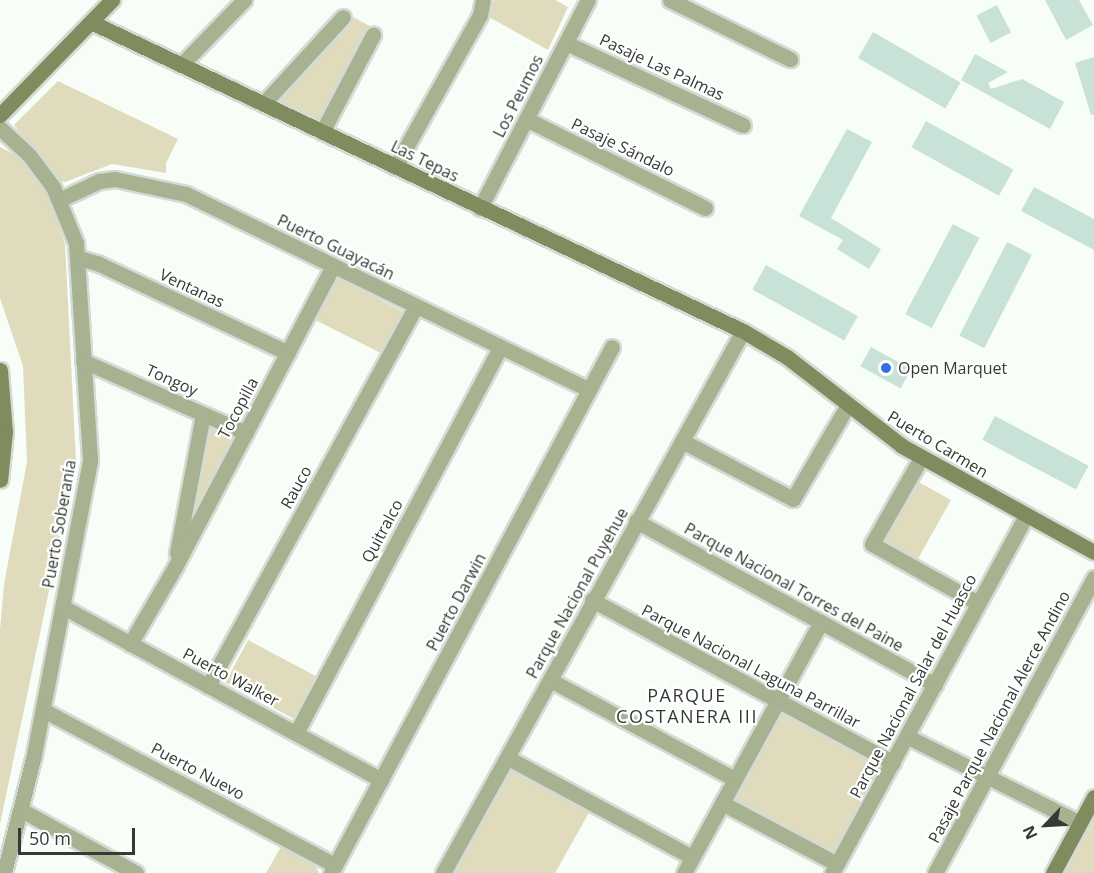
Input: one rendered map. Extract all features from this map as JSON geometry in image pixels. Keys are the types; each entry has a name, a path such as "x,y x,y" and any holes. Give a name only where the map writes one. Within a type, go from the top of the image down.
{"street":[{"path":"0,115 112,0"},
{"path":"181,65 244,0"},
{"path":"395,167 480,15 483,0"},
{"name":"Los Peumos","path":"480,208 588,0"},
{"path":"670,0 790,59"},
{"path":"263,104 343,17"},
{"name":"Las Tepas","path":"91,22 744,331"},
{"path":"322,132 374,35"},
{"name":"Pasaje Las Palmas","path":"566,43 743,125"},
{"name":"Pasaje Sándalo","path":"526,119 705,208"},
{"name":"Puerto Soberanía","path":"0,128 29,156 60,200 79,258 90,461 43,710 21,810 4,873"},
{"name":"Puerto Guayacán","path":"60,200 99,181 115,179 159,186 186,194 590,390"},
{"name":"Ventanas","path":"79,258 97,263 288,354"},
{"name":"Tocopilla","path":"130,644 175,567 333,266"},
{"name":"Rauco","path":"208,686 416,306"},
{"name":"Puerto Carmen","path":"744,331 787,357 921,458 1094,552"},
{"name":"Parque Nacional Puyehue","path":"443,873 508,758 592,600 744,331"},
{"name":"Quitralco","path":"296,733 500,347"},
{"name":"Puerto Darwin","path":"333,869 612,347"},
{"name":"Tongoy","path":"83,361 246,433"},
{"path":"0,370 5,432 0,480"},
{"path":"682,441 793,499 848,405"},
{"name":"Tocopilla","path":"175,567 203,414"},
{"path":"921,458 872,544 978,603"},
{"name":"Parque Nacional Salar del Huasco","path":"834,869 908,737 1026,515"},
{"name":"Parque Nacional Torres del Paine","path":"636,521 935,685"},
{"name":"Pasaje Parque Nacional Alerce Andino","path":"935,873 1094,578"},
{"name":"Parque Nacional Laguna Parrillar","path":"592,600 777,703 893,763"},
{"name":"Puerto Walker","path":"63,607 381,780"},
{"path":"684,873 821,622"},
{"path":"550,680 735,779"},
{"name":"Puerto Nuevo","path":"43,710 333,869"},
{"path":"908,737 1080,823"},
{"path":"508,758 692,857"},
{"path":"1053,873 1094,797"},
{"path":"722,803 834,869"},
{"path":"21,810 136,873"}],"shaded area":[{"path":"494,0 555,0 568,7 548,50 487,16"},
{"path":"351,16 370,26 324,118 318,122 277,103 276,100"},
{"path":"58,81 178,139 166,163 166,173 112,164 65,182 54,179 14,125"},
{"path":"0,147 18,156 38,181 49,198 65,244 76,462 0,824 0,630 4,584 27,462 23,366 0,298"},
{"path":"333,276 404,312 383,354 312,318"},
{"path":"211,424 234,440 184,539 207,425"},
{"path":"917,481 951,500 915,564 884,546 881,539"},
{"path":"248,640 320,678 297,720 225,682"},
{"path":"784,713 881,766 833,853 734,802 778,716"},
{"path":"515,768 591,809 555,873 451,873 507,772"},
{"path":"1094,818 1094,873 1065,873"},
{"path":"281,847 315,865 319,873 266,873"}],"building":[{"path":"1045,0 1079,0 1093,25 1066,40"},
{"path":"997,5 1011,33 991,43 977,15"},
{"path":"873,32 960,82 945,108 858,58"},
{"path":"975,54 1008,72 988,83 991,89 1022,79 1064,102 1050,129 961,80"},
{"path":"1094,57 1094,115 1091,115 1075,63"},
{"path":"926,121 1013,169 999,196 911,147"},
{"path":"847,129 872,142 831,218 881,249 869,269 837,249 843,240 799,216"},
{"path":"1034,187 1094,219 1094,250 1021,211"},
{"path":"953,224 979,238 932,328 905,314"},
{"path":"1007,242 1032,255 984,348 959,336"},
{"path":"766,265 858,316 844,340 752,289"},
{"name":"Open Marquet","path":"871,347 911,369 901,389 860,366"},
{"path":"995,416 1089,466 1076,490 982,440"}],"place":[{"name":"Open Marquet","path":"886,368"}],"district":[{"name":"PARQUE COSTANERA III","path":"687,706"}]}
